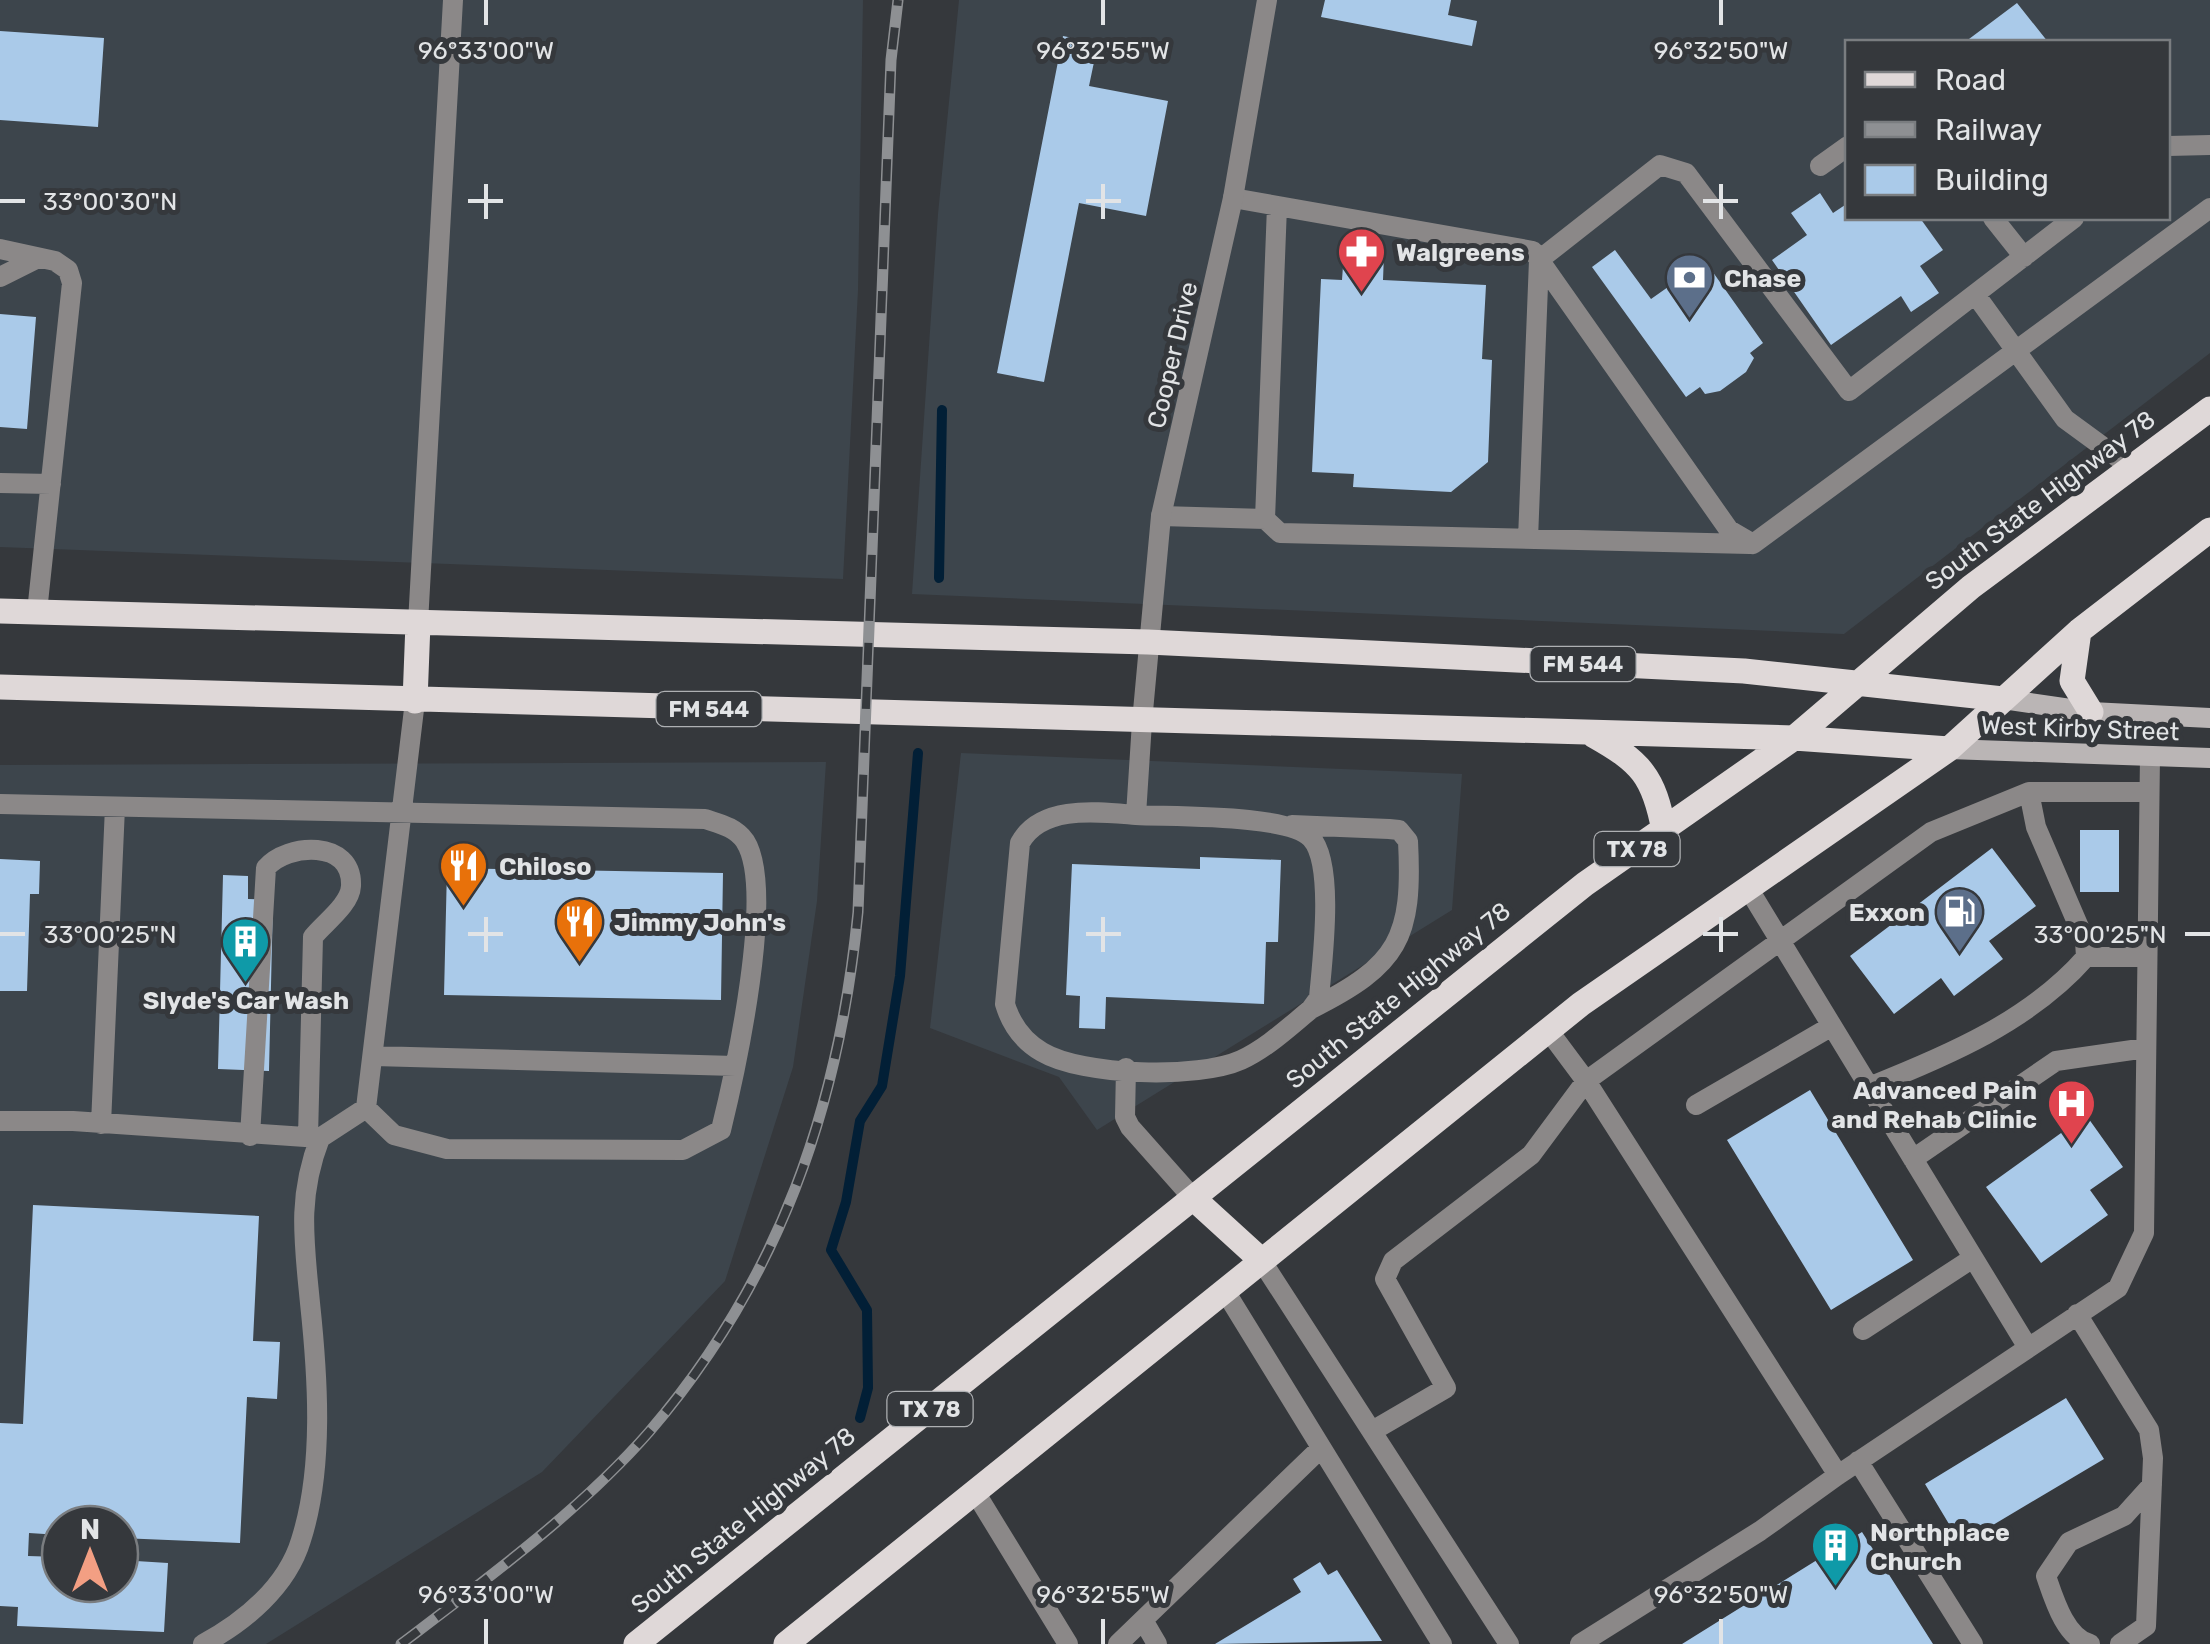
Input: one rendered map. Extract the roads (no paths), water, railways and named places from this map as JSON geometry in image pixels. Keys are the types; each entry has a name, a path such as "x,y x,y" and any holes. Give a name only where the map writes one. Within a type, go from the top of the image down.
{"main road":[{"name":"South State Highway 78","path":"636,1644 1585,884 1794,738 1971,587 2210,410"},
{"path":"786,1644 1548,1030 1949,749 2080,631 2210,530"},
{"name":"FM 544","path":"0,611 1148,642 1744,671 2003,699"},
{"path":"415,701 418,623"},
{"path":"2080,631 2072,681 2091,712"},
{"name":"FM 544","path":"0,687 1794,738 1949,749"},
{"name":"West Kirby Street","path":"2003,699 2091,712 2210,718"},
{"path":"1588,732 1639,764 1657,794 1664,831"},
{"name":"West Kirby Street","path":"1949,749 2210,758"},
{"path":"1192,1198 1262,1260"}],"street":[{"path":"418,623 453,0"},
{"name":"Cooper Drive","path":"1136,815 1161,516 1233,198 1267,0"},
{"path":"2170,146 2210,145"},
{"path":"1820,166 1845,148"},
{"path":"1528,539 1539,260 1660,165 1686,173 1849,391 2071,220"},
{"path":"1233,198 1533,251 1729,530 1753,544"},
{"path":"1266,519 1276,206"},
{"path":"1161,516 1266,519 1280,533 1753,544 2210,208"},
{"path":"1995,220 2024,256"},
{"path":"0,249 68,270 72,283 37,612"},
{"path":"0,277 38,258"},
{"path":"1975,294 2065,419 2132,468"},
{"path":"0,483 51,484"},
{"path":"366,1108 415,701"},
{"path":"1580,1644 1712,1562 2118,1288 2144,1233 2150,756"},
{"path":"1374,1430 1446,1388 1386,1279 1393,1261 1531,1156 1586,1081 1931,832 2029,792 2149,792"},
{"path":"1869,1088 1962,1050 2065,981 2086,956 2085,941 2036,827 2029,792"},
{"path":"0,804 706,820 729,826 746,843 753,876 754,961 720,1130 683,1150 447,1148 394,1135 366,1108"},
{"path":"101,1124 115,807"},
{"path":"1079,812 1284,825 1399,830 1408,841 1405,924 1400,942 1354,985 1311,1009 1262,1048 1215,1068 1071,1064 1042,1052 1014,1027 1006,1004 1016,873 1024,834 1046,820 1079,812"},
{"path":"1284,825 1311,838 1323,863 1319,998 1311,1009"},
{"path":"203,1644 239,1624 273,1588 300,1543 312,1482 315,1390 302,1249 306,1174 314,1137 313,937 343,906 351,886 344,865 313,848 275,858 266,868 250,1136"},
{"path":"1748,888 2027,1346"},
{"path":"2086,956 2147,956"},
{"path":"1696,1105 1832,1026"},
{"path":"1548,1030 1586,1081 1838,1475"},
{"path":"1913,1159 2056,1061 2146,1048"},
{"path":"374,1056 735,1066"},
{"path":"1126,1068 1126,1117 1130,1127 1192,1198"},
{"path":"0,1122 314,1137 366,1108"},
{"path":"1863,1330 1973,1258"},
{"path":"1262,1260 1509,1644"},
{"path":"1224,1290 1442,1644"},
{"path":"2077,1314 2149,1430 2152,1485 2146,1626 2120,1644"},
{"path":"1118,1644 1322,1448"},
{"path":"1858,1461 1973,1644"},
{"path":"2090,1644 2080,1641 2059,1611 2046,1576 2069,1542 2124,1516 2152,1485"},
{"path":"975,1492 1068,1644"},
{"path":"1143,1620 1157,1644"}],"waterway":[{"path":"939,578 942,410"},
{"path":"860,1418 868,1388 867,1310 831,1250 846,1202 860,1121 882,1086 900,976 918,753"}],"railway":[{"path":"401,1644 562,1517 649,1432 695,1374 734,1314 767,1253 818,1122 836,1054 858,912 891,60 898,0"}],"place":[{"name":"Walgreens","path":"1361,294"},
{"name":"Chase","path":"1689,320"},
{"name":"Chiloso","path":"464,908"},
{"name":"Exxon","path":"1960,954"},
{"name":"Jimmy John's","path":"579,964"},
{"name":"Slyde's Car Wash","path":"246,984"},
{"name":"Advanced Pain and Rehab Clinic","path":"2072,1146"},
{"name":"Northplace Church","path":"1835,1588"}]}
